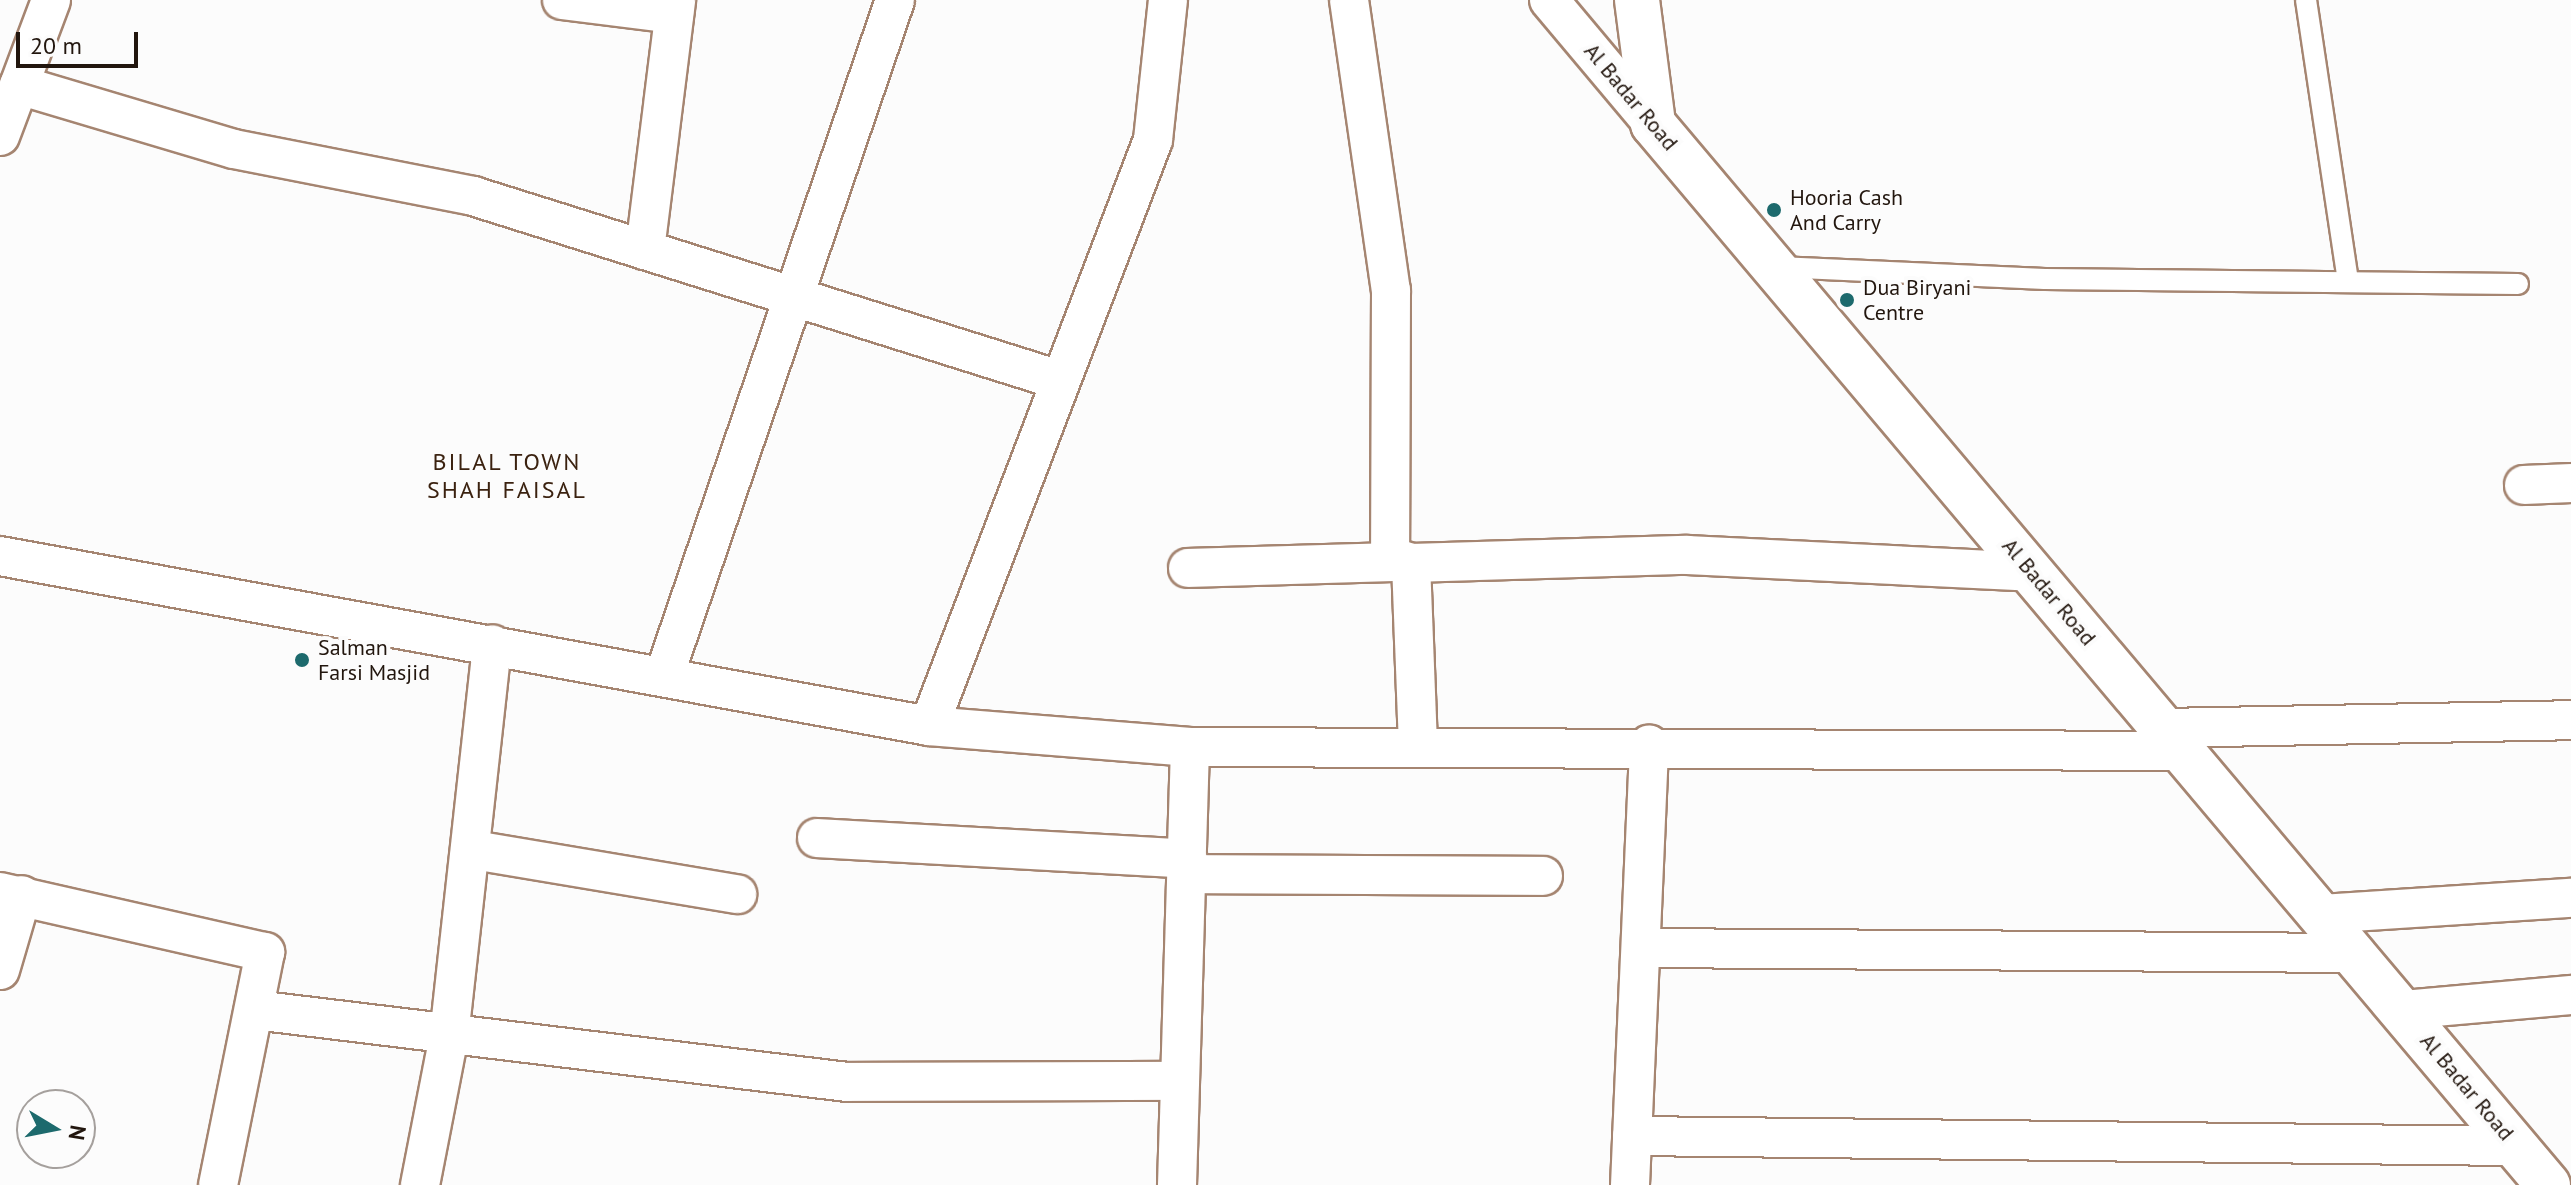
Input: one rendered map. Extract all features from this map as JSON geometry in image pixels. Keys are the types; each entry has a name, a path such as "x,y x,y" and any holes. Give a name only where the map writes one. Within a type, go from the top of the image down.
{"street":[{"path":"0,136 51,0"},
{"path":"562,0 675,7 645,250"},
{"path":"664,676 895,0"},
{"path":"929,726 1153,140 1168,0"},
{"path":"1349,0 1391,290 1385,545 1390,556 1402,562"},
{"name":"Al Badar Road","path":"1549,0 2548,1185"},
{"path":"1637,0 1653,124"},
{"path":"19,85 234,149 473,196 1059,380"},
{"path":"2524,485 2571,483"},
{"path":"1188,568 1687,555 2032,572"},
{"path":"0,556 929,726 1190,747 2173,740 2571,720"},
{"path":"1402,562 1418,745"},
{"path":"420,1185 449,1036 473,850 492,644"},
{"path":"1630,1185 1649,744"},
{"path":"1177,1185 1190,747"},
{"path":"817,838 1187,867 1543,876"},
{"path":"473,850 737,894"},
{"path":"0,970 11,893 265,952 218,1185"},
{"path":"2321,914 2571,898"},
{"path":"1641,948 2353,953"},
{"path":"2403,1010 2571,995"},
{"path":"255,1010 847,1082 1180,1081"},
{"path":"1632,1136 2516,1146"}],"lane":[{"path":"2306,0 2348,281"},
{"path":"1775,267 2045,279 2518,284"}],"place":[{"name":"Hooria Cash And Carry","path":"1774,210"},
{"name":"Dua Biryani Centre","path":"1847,300"},
{"name":"Salman Farsi Masjid","path":"302,660"}],"district":[{"name":"BILAL TOWN SHAH FAISAL","path":"507,476"}]}
